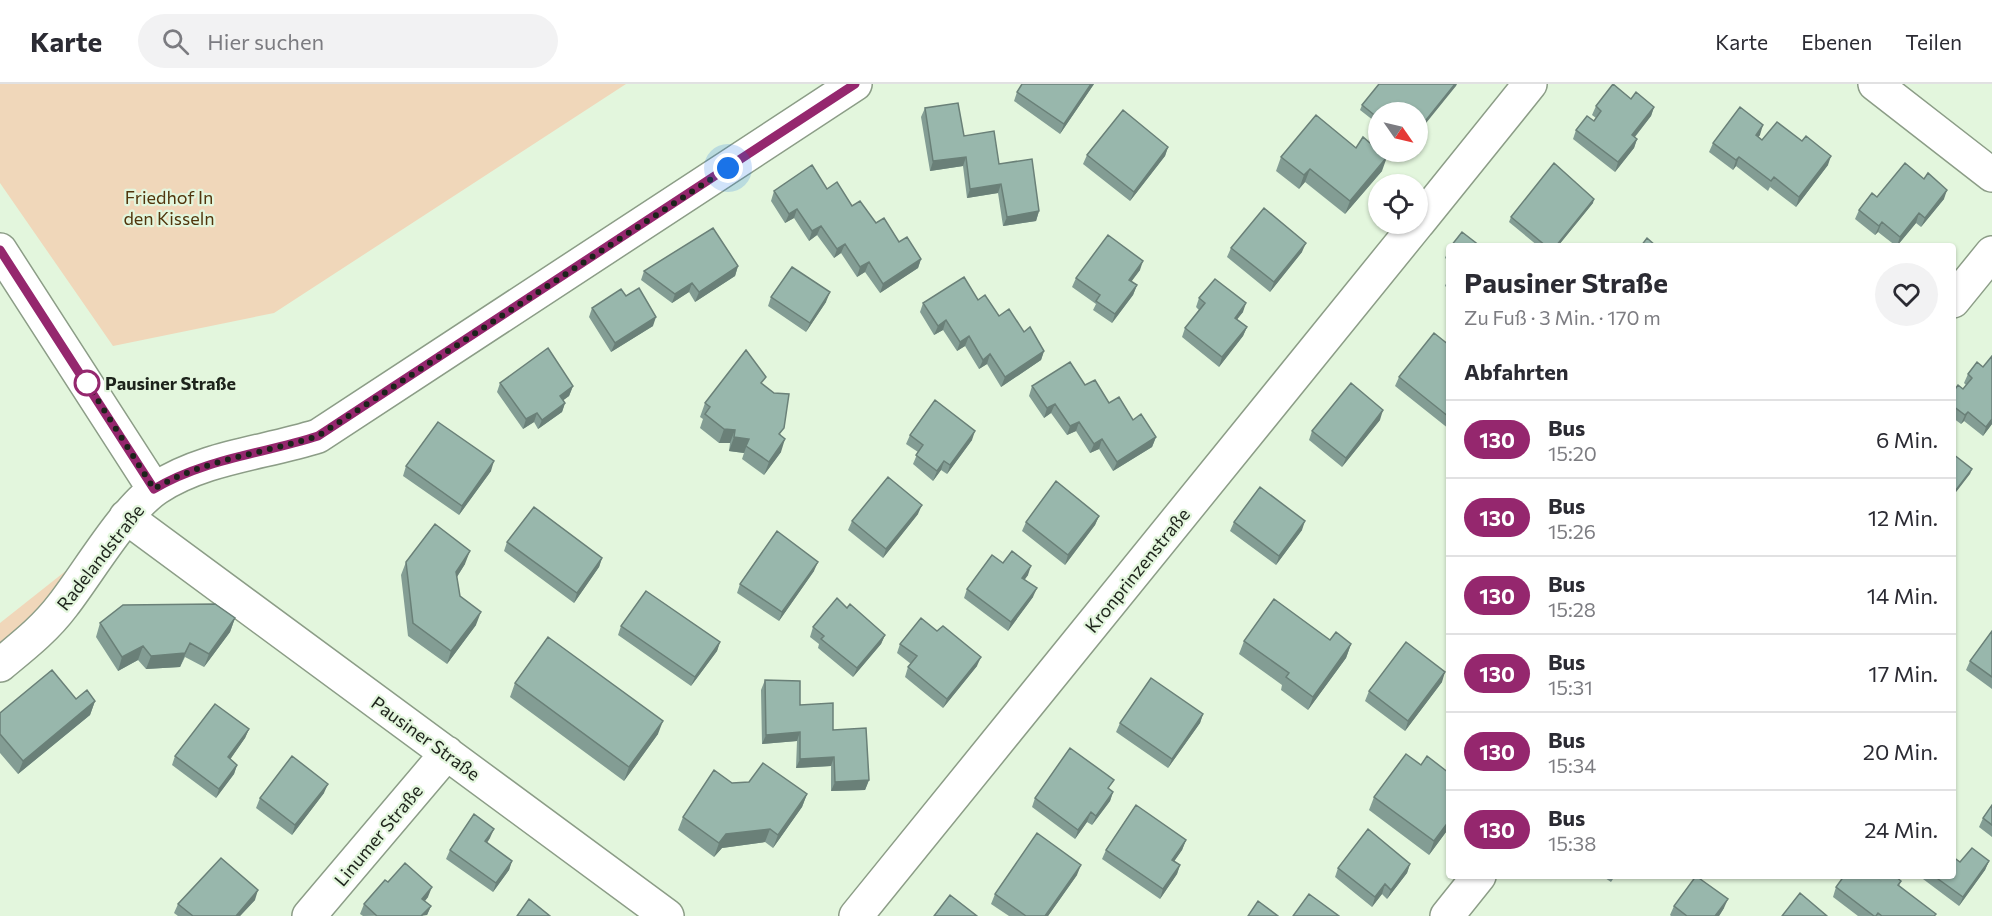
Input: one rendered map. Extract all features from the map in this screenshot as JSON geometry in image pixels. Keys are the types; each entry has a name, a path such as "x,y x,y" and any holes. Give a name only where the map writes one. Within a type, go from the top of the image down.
{"street":[{"name":"Radelandstraße","path":"0,665 41,632 62,608 126,517 154,489 179,475 229,458 276,449 318,436 855,84"},
{"name":"Kronprinzenstraße","path":"1428,209 1530,84"},
{"path":"1875,84 1992,175"},
{"name":"Kronprinzenstraße","path":"856,916 1408,234"},
{"path":"0,250 154,489"},
{"path":"1956,297 1992,253"},
{"name":"Pausiner Straße","path":"126,517 667,916"},
{"name":"Linumer Straße","path":"309,916 447,753"},
{"path":"1446,916 1477,879"}],"green space":[{"name":"Friedhof In den Kisseln","path":"0,84 626,84 274,313 113,346 0,183"},
{"path":"72,566 48,600 0,653 0,623"}],"building":[{"path":"1022,84 1091,84 1064,124 1017,92"},
{"path":"1379,84 1455,84 1428,118 1428,102 1368,102 1368,110 1362,105"},
{"path":"1613,84 1631,99 1636,92 1654,107 1632,135 1637,139 1618,162 1576,130 1587,116 1594,121 1601,111 1596,106"},
{"path":"958,103 964,136 994,131 999,164 1032,159 1039,211 1007,217 1001,184 970,189 966,157 933,161 925,108"},
{"path":"1740,107 1763,125 1756,135 1762,140 1777,122 1802,141 1806,136 1831,156 1799,197 1774,177 1771,181 1739,157 1736,160 1713,143"},
{"path":"1123,110 1168,147 1134,192 1087,155"},
{"path":"1316,115 1356,148 1363,137 1368,141 1368,162 1383,162 1373,174 1368,174 1368,180 1350,201 1310,169 1304,175 1281,157"},
{"path":"1554,163 1594,199 1558,243 1542,243 1511,217"},
{"path":"1905,163 1924,179 1928,173 1947,190 1925,218 1919,213 1900,237 1882,222 1879,226 1859,210 1872,193 1877,197"},
{"path":"812,165 827,189 837,182 852,206 860,201 876,223 884,218 899,242 907,237 921,259 883,284 869,262 860,267 845,244 837,249 821,226 812,231 797,209 789,214 774,191"},
{"path":"1264,208 1306,243 1274,282 1231,248"},
{"path":"713,228 738,266 699,292 692,283 675,294 644,271"},
{"path":"1462,232 1476,243 1453,243"},
{"path":"1108,235 1143,261 1129,280 1137,285 1115,314 1096,301 1100,295 1076,278"},
{"path":"1647,238 1653,243 1643,243"},
{"path":"792,267 830,292 810,323 771,297"},
{"path":"964,277 978,300 985,295 999,316 1009,309 1024,332 1030,327 1044,351 1005,377 990,354 983,360 969,336 960,342 946,320 938,326 923,303"},
{"path":"1215,279 1246,303 1235,318 1247,327 1222,357 1185,328 1205,303 1199,298"},
{"path":"639,288 656,317 615,343 592,308 621,289 626,296"},
{"path":"1434,333 1446,343 1446,415 1399,377"},
{"path":"548,348 573,386 560,396 565,403 542,420 537,413 526,419 500,383"},
{"path":"746,350 766,377 761,383 774,393 789,394 784,428 779,434 785,439 769,462 746,446 749,439 734,437 735,430 724,429 705,414 710,407 705,403"},
{"path":"1992,356 1992,419 1986,427 1968,412 1965,415 1956,408 1956,388 1958,385 1963,389 1972,378 1968,374 1977,362 1983,367"},
{"path":"1070,362 1085,385 1095,380 1109,403 1119,397 1133,420 1141,414 1156,437 1117,462 1102,439 1094,444 1079,422 1070,426 1055,404 1047,408 1032,386"},
{"path":"1351,383 1383,410 1346,458 1312,431"},
{"path":"935,400 975,431 950,465 944,461 937,471 916,455 923,445 910,435"},
{"path":"438,422 494,461 462,506 406,466"},
{"path":"1956,456 1972,469 1956,490"},
{"path":"888,477 922,505 886,549 852,521"},
{"path":"1056,481 1099,516 1068,555 1026,522"},
{"path":"1260,487 1305,521 1279,556 1234,522"},
{"path":"534,507 602,558 577,593 507,542"},
{"path":"435,524 470,551 456,572 460,596 481,612 451,651 413,623 406,562"},
{"path":"777,531 818,562 782,612 740,584"},
{"path":"1012,551 1031,566 1022,578 1037,588 1011,622 967,589 992,555 1003,563"},
{"path":"646,591 720,642 695,677 621,626"},
{"path":"837,598 847,608 850,604 885,635 857,668 821,639 824,636 813,627"},
{"path":"1274,599 1330,640 1336,632 1351,644 1313,697 1286,677 1289,673 1244,641"},
{"path":"215,604 235,618 209,654 190,643 185,653 151,656 143,646 122,657 100,623 123,605"},
{"path":"921,618 937,631 943,626 981,657 947,699 908,667 917,656 900,644"},
{"path":"1992,631 1992,677 1970,661"},
{"path":"548,637 663,721 629,767 515,683"},
{"path":"1406,642 1445,672 1408,721 1369,691"},
{"path":"52,670 76,699 87,690 95,701 23,761 0,734 0,713"},
{"path":"1151,678 1203,714 1172,759 1120,723"},
{"path":"765,680 800,681 800,705 833,703 833,730 866,728 869,780 835,782 834,757 800,759 800,732 766,735"},
{"path":"215,704 249,729 228,757 237,765 219,789 175,756"},
{"path":"1070,748 1114,780 1108,788 1113,792 1096,816 1091,812 1078,830 1035,798"},
{"path":"1406,754 1421,765 1427,756 1446,771 1446,825 1434,841 1374,797"},
{"path":"292,756 328,784 295,825 260,798"},
{"path":"763,763 807,794 778,835 770,829 726,834 719,843 683,817 714,770 732,783 749,782"},
{"path":"1136,805 1186,840 1172,860 1180,865 1163,889 1106,850"},
{"path":"1992,805 1992,825 1983,818"},
{"path":"474,814 494,829 485,841 512,861 496,883 450,850"},
{"path":"1368,829 1410,864 1391,890 1385,884 1375,897 1338,868"},
{"path":"1037,833 1081,865 1045,916 1026,916 995,894"},
{"path":"1972,848 1989,861 1963,897 1938,879 1956,879 1956,859 1960,862"},
{"path":"221,858 258,890 236,916 193,916 178,904"},
{"path":"405,863 432,887 422,899 431,906 421,916 377,916 364,904 385,880 388,882"},
{"path":"1694,879 1700,879 1728,899 1715,916 1687,916 1674,906"},
{"path":"1842,879 1899,879 1901,881 1898,885 1936,914 1934,916 1882,916 1878,913 1874,916 1836,887"},
{"path":"1800,893 1827,916 1782,916"},
{"path":"1309,894 1339,916 1293,916"},
{"path":"950,895 977,916 934,916"},
{"path":"529,899 550,916 517,916"},
{"path":"1258,901 1278,916 1248,916"}],"bus line":[{"name":"130","path":"0,250 154,489 179,475 229,458 276,449 318,436 855,84"}],"place":[{"name":"Pausiner Straße","path":"87,383"}],"route":[{"path":"87,383 154,489 179,475 229,458 276,449 318,436 728,168"}]}
